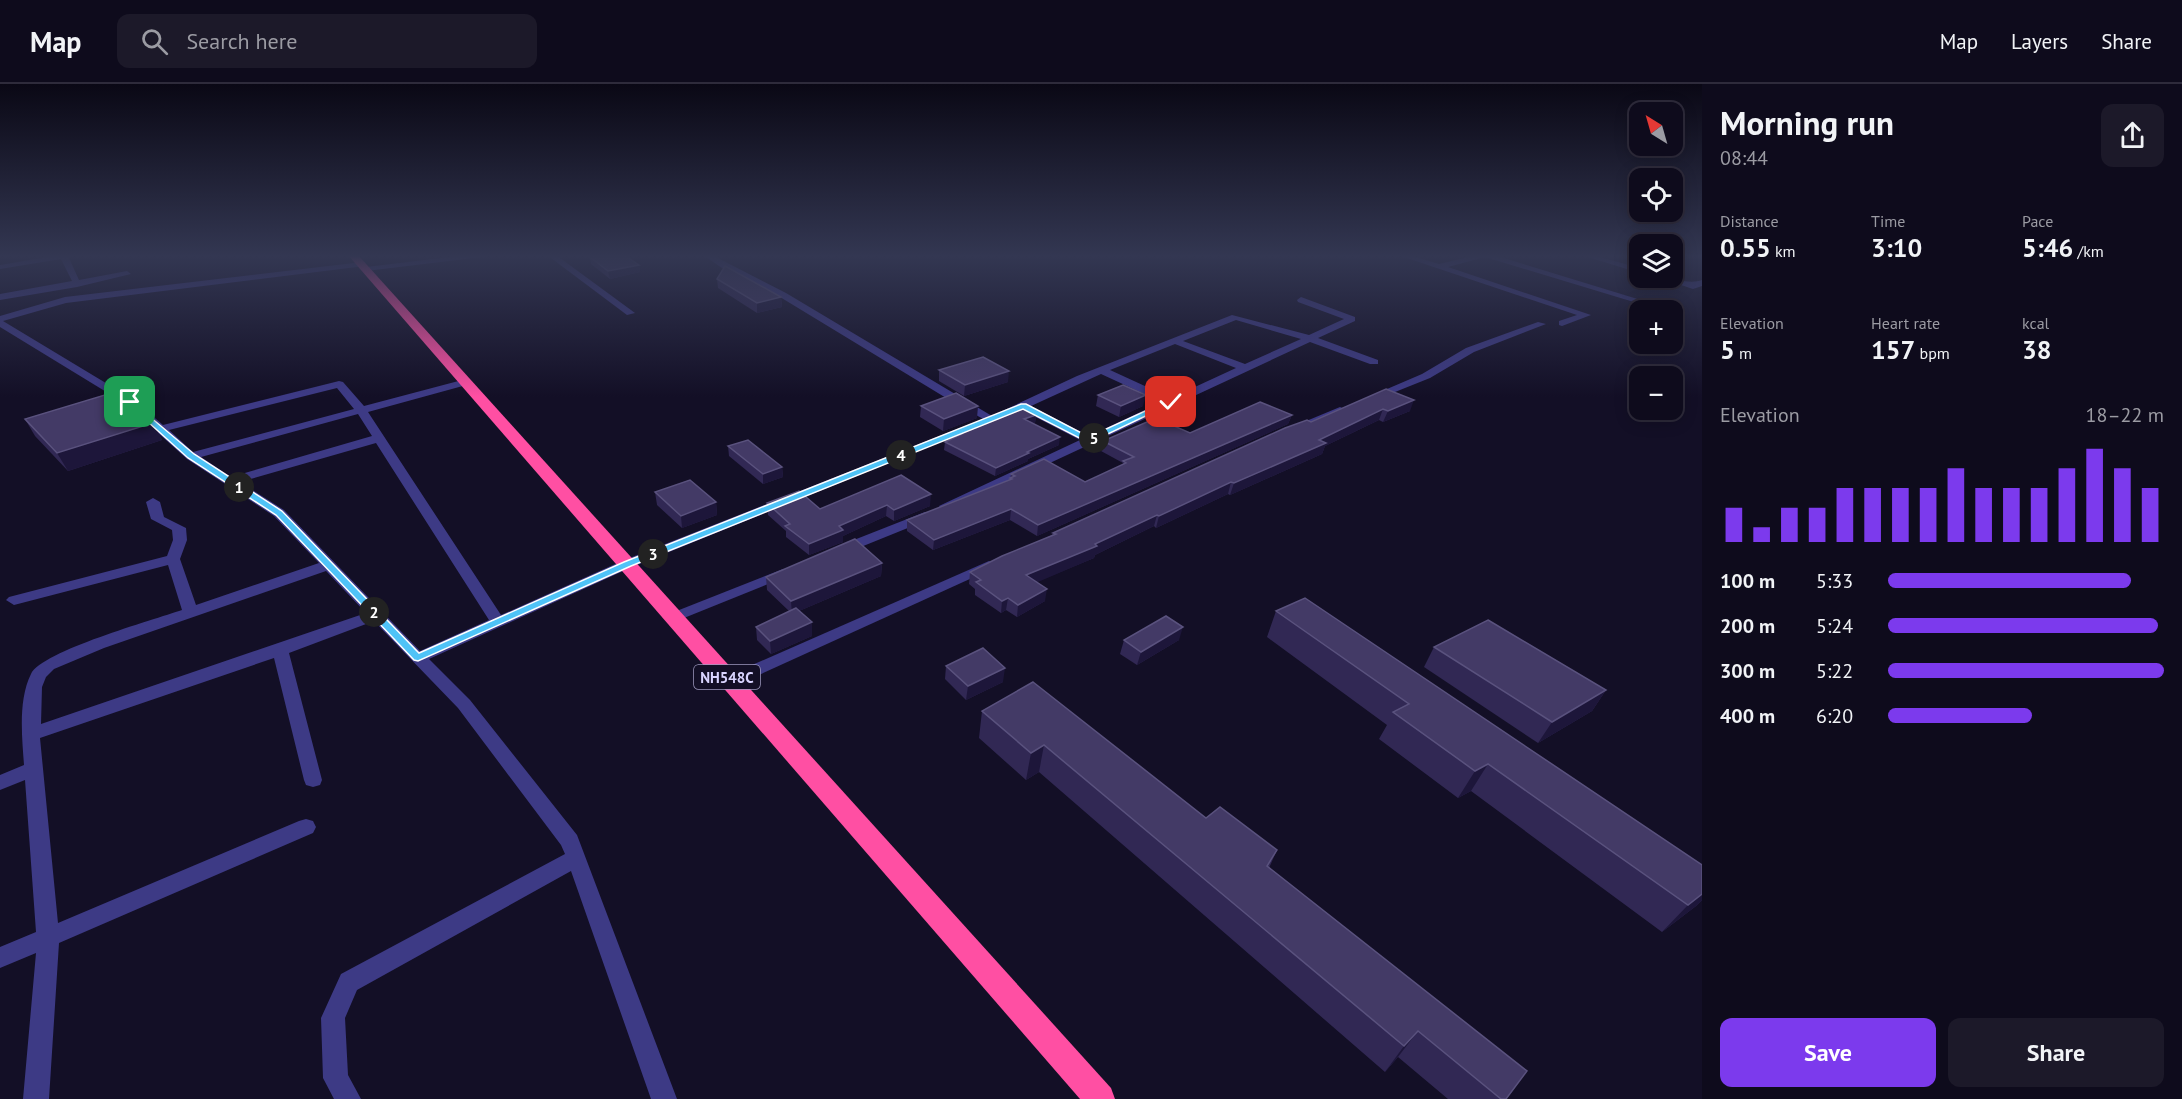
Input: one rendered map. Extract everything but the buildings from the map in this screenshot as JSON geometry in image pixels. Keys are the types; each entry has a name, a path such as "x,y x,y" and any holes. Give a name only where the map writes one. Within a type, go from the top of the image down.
{"highway":[{"name":"NH548C","path":"396,302 1100,1099"}],"street":[{"path":"0,321 58,302"},
{"path":"616,302 630,313"},
{"path":"796,302 945,394 991,419"},
{"path":"830,555 918,519 1352,319 1307,302"},
{"path":"1547,302 1586,315 1563,323"},
{"path":"418,658 627,564 1023,406 1102,370 1235,317 1309,338 1374,362"},
{"path":"0,321 130,402 191,456 279,513 464,704 570,841 664,1099"},
{"path":"1277,435 1426,376 1470,350 1541,324"},
{"path":"1175,341 1245,368"},
{"path":"1102,370 1171,402"},
{"path":"191,456 466,382"},
{"path":"161,429 339,384 361,410 498,622"},
{"path":"1023,406 1089,440"},
{"path":"230,481 379,438"},
{"path":"153,502 158,519 178,528 180,540 173,559 190,612"},
{"path":"730,681 1004,558"},
{"path":"14,600 173,559"},
{"path":"36,1099 48,938 31,734 34,687 39,674 48,665 98,644 329,565"},
{"path":"674,617 796,568"},
{"path":"31,734 376,615"},
{"path":"280,650 313,780"},
{"path":"0,783 34,769"},
{"path":"0,958 306,827"},
{"path":"348,1099 336,1078 333,1018 349,982 576,858"}],"route":[{"path":"130,402 191,456 279,513 418,658 627,564 1023,406 1089,440 1171,402"}]}
